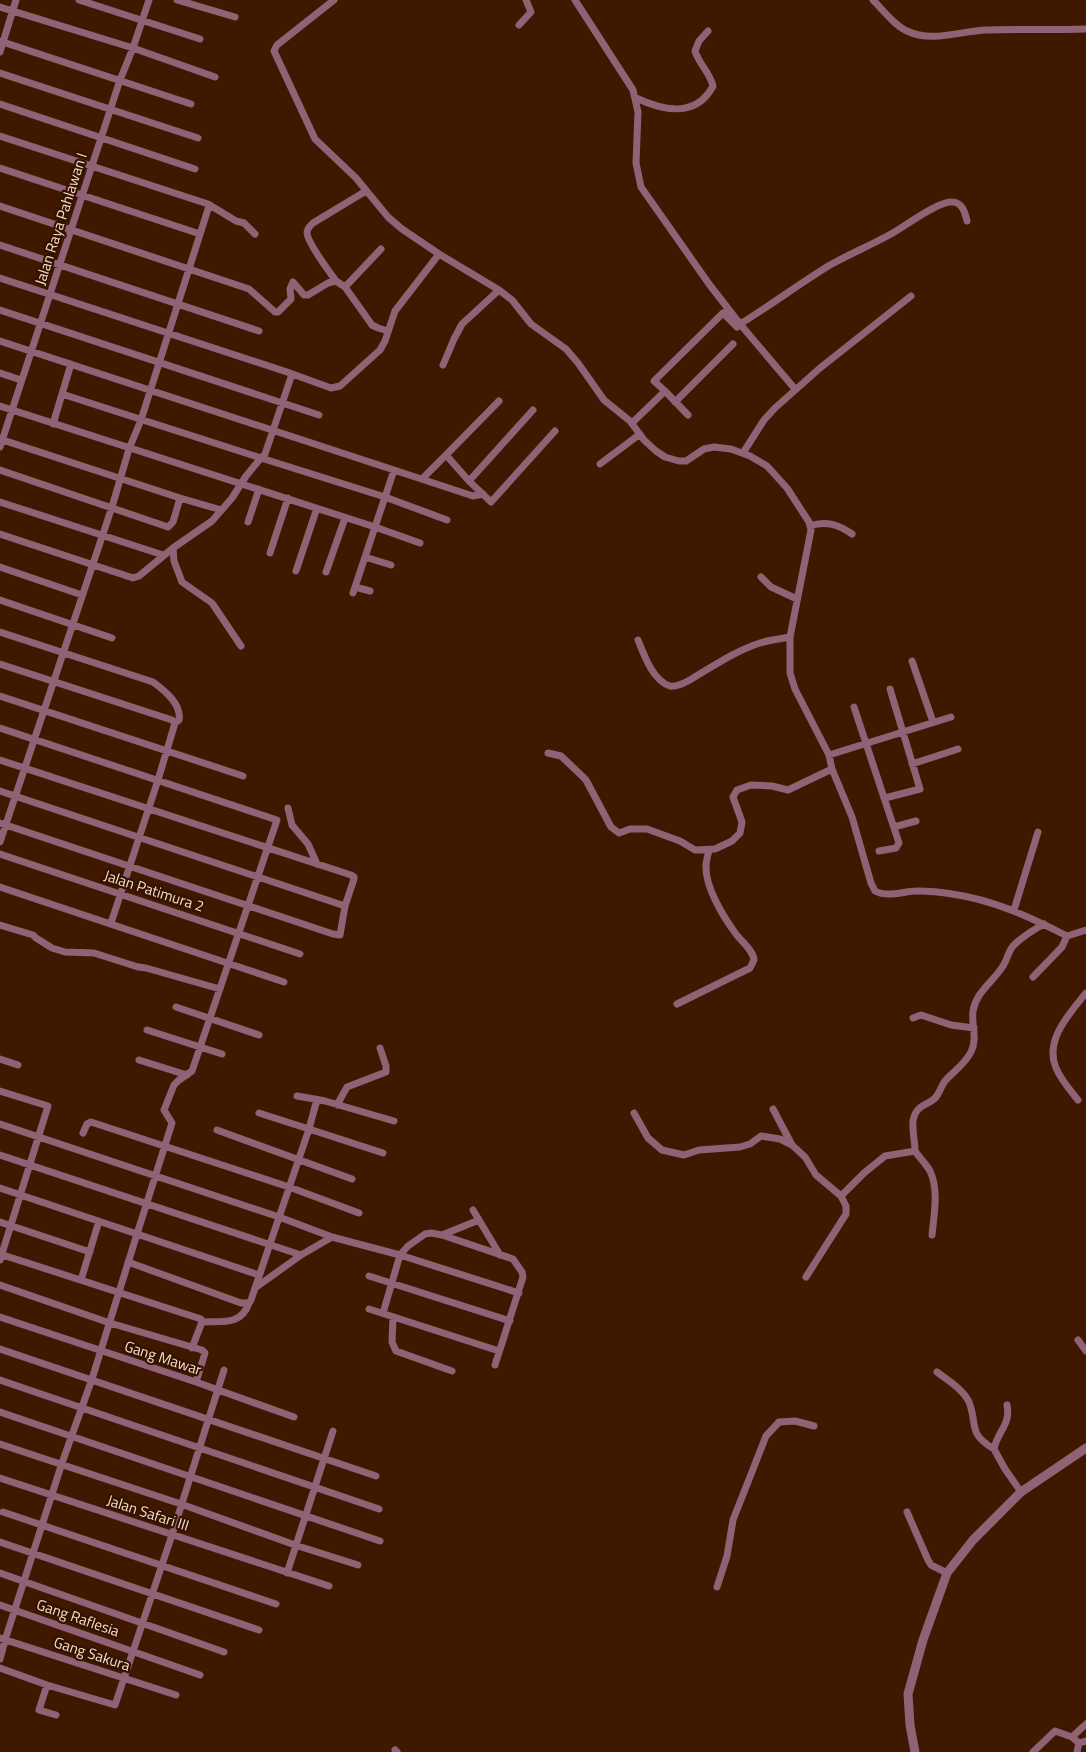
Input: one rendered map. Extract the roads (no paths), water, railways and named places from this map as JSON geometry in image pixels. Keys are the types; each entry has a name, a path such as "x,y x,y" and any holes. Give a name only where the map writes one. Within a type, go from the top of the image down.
{"street":[{"path":"0,52 16,0"},
{"path":"79,0 200,39"},
{"name":"Jalan Raya Pahlawan I","path":"1,442 148,0"},
{"path":"177,0 235,17"},
{"path":"334,0 278,45 274,51 315,139 356,178 394,222 439,254 499,290 515,302 523,316 531,324 566,349 604,400 632,423 656,451 673,461 686,461 698,451 714,447 743,453 762,463 771,471 787,488 803,512 810,526 807,556 790,637 790,673 792,681 829,755 832,769 848,808 875,891 886,894 916,891 950,893 993,902 1067,936 1086,930"},
{"path":"519,25 531,12 526,0"},
{"path":"575,0 630,83 636,98 638,112 636,163 641,187 738,326"},
{"path":"874,0 906,30 924,35 943,36 987,30 1086,29"},
{"path":"0,7 133,48 215,77"},
{"path":"636,98 654,106 669,109 687,108 704,99 713,86 711,79 700,64 694,51 699,41 708,31"},
{"path":"2,41 191,104"},
{"path":"0,72 198,138"},
{"path":"0,104 195,169"},
{"path":"0,136 203,203 236,221 244,223 255,234"},
{"path":"0,168 200,234"},
{"path":"366,191 313,223 308,229 309,239 336,281 345,287 372,324 388,331"},
{"path":"738,326 832,264 892,233 945,202 953,201 964,209 967,221"},
{"path":"0,206 249,289 276,312 291,300 290,289 293,282 304,295 308,295 328,283 336,281"},
{"path":"0,842 3,824 15,796 93,565 209,206"},
{"path":"0,245 259,331"},
{"path":"345,287 380,249"},
{"path":"0,278 331,388 340,386 380,350 398,307 439,254"},
{"path":"443,365 462,324 499,290"},
{"path":"743,453 764,420 795,389 911,296"},
{"path":"0,310 319,415"},
{"path":"688,415 654,381 723,313 738,326 795,389"},
{"path":"0,341 422,480 473,496 483,494"},
{"path":"675,402 733,344"},
{"path":"53,424 71,364"},
{"path":"0,373 21,380"},
{"path":"0,534 136,578 173,548 212,521 243,483 246,476 265,454 292,374"},
{"path":"632,423 665,391"},
{"path":"62,394 385,497 447,520"},
{"path":"422,480 499,401"},
{"path":"0,406 129,449 243,483 420,543"},
{"path":"469,480 533,410"},
{"path":"446,455 491,502 555,431"},
{"path":"600,464 640,434"},
{"path":"1,442 218,509"},
{"path":"0,470 168,527 173,522 180,498"},
{"path":"370,591 354,590 394,470"},
{"path":"248,522 259,489"},
{"path":"270,553 288,498"},
{"path":"0,502 163,556"},
{"path":"296,571 317,508"},
{"path":"326,572 345,518"},
{"path":"810,526 818,523 827,523 838,526 852,534"},
{"path":"173,548 174,561 182,582 212,603 241,646"},
{"path":"365,557 391,565"},
{"path":"0,567 82,595"},
{"path":"761,577 771,587 797,600"},
{"path":"0,600 112,638"},
{"path":"0,632 153,682 172,700 179,710 179,720 175,723 149,808 110,923"},
{"path":"638,640 652,670 662,681 670,686 674,686 694,678 761,642 790,637"},
{"path":"912,661 933,722"},
{"path":"0,664 172,720 175,723"},
{"path":"885,798 919,790 890,689"},
{"path":"0,696 243,776"},
{"path":"854,707 894,826 898,846 879,851"},
{"path":"829,755 950,716"},
{"path":"0,728 277,820 192,1071 174,1085 164,1110 172,1123 92,1379 62,1463 15,1610 2,1639 0,1659"},
{"path":"912,764 958,749"},
{"path":"548,752 561,756 586,780 602,813 616,832 630,829 647,829 680,841 695,850 709,850 732,841 740,833 742,822 734,797 737,790 751,785 772,786 788,790 832,769"},
{"path":"0,760 354,877 345,906 340,934 333,934 3,824"},
{"path":"0,791 345,906"},
{"path":"288,808 292,826 308,844 317,864"},
{"path":"894,826 916,821"},
{"path":"1014,910 1038,832"},
{"path":"677,1004 750,968 752,965 752,953 736,934 721,911 708,882 706,866 709,850"},
{"name":"Jalan Patimura 2","path":"0,854 300,954"},
{"path":"0,887 229,962 284,982"},
{"path":"932,1235 934,1214 933,1180 930,1170 915,1151 913,1120 916,1112 924,1104 936,1097 946,1080 967,1060 974,1044 972,1019 976,1002 1002,968 1011,948 1032,930 1044,924"},
{"path":"0,925 33,935 52,948 65,952 94,953 220,989"},
{"path":"1033,977 1061,949 1067,936"},
{"path":"1078,1100 1056,1067 1053,1056 1054,1044 1067,1015 1086,993"},
{"path":"176,1007 259,1036"},
{"path":"913,1018 921,1015 951,1025 974,1028"},
{"path":"147,1030 222,1054"},
{"path":"337,1105 347,1087 386,1072 380,1048"},
{"path":"0,1059 18,1064"},
{"path":"139,1060 187,1075"},
{"path":"0,1091 48,1106 1,1256 198,1318 202,1322 234,1321 239,1319 247,1309 299,1159 316,1103 320,1100"},
{"path":"297,1096 320,1100 394,1121"},
{"path":"773,1108 792,1145"},
{"path":"259,1113 383,1153"},
{"path":"634,1113 648,1138 662,1150 684,1155 699,1150 740,1147 750,1144 761,1136 780,1139 792,1145 805,1157 816,1175 841,1196 846,1206 846,1214 806,1277"},
{"path":"83,1133 86,1124 91,1122 289,1187 359,1213"},
{"path":"0,1124 279,1216 332,1237 400,1255 519,1293"},
{"path":"217,1130 352,1179"},
{"path":"841,1196 864,1173 885,1156 915,1151"},
{"path":"0,1155 302,1255"},
{"path":"0,1188 259,1275"},
{"path":"473,1210 500,1255"},
{"path":"442,1236 479,1220"},
{"path":"81,1280 99,1221"},
{"path":"0,1222 90,1252"},
{"path":"383,1313 400,1255 408,1246 424,1234 432,1233 512,1259 522,1272 523,1277 495,1365"},
{"path":"255,1288 302,1255 332,1237"},
{"path":"128,1262 241,1303 248,1303"},
{"path":"369,1276 510,1321"},
{"path":"0,1286 110,1323 202,1350 205,1353 196,1382"},
{"path":"369,1309 499,1351"},
{"name":"Gang Mawar","path":"0,1317 100,1352 196,1382 294,1417"},
{"path":"393,1317 392,1342 396,1351 452,1370"},
{"path":"192,1348 202,1322"},
{"path":"1078,1340 1086,1351"},
{"path":"0,1349 376,1476"},
{"path":"0,1668 47,1685 115,1705 172,1535 224,1370"},
{"path":"937,1372 966,1397 969,1402 975,1431 984,1443 994,1449 1018,1489"},
{"path":"0,1380 379,1509"},
{"path":"994,1449 1004,1429 1008,1410 1007,1405"},
{"path":"0,1412 380,1541"},
{"path":"717,1587 727,1556 733,1520 766,1436 779,1422 795,1421 814,1426"},
{"path":"287,1573 333,1431"},
{"path":"0,1444 181,1504 295,1546 358,1565"},
{"path":"915,1752 910,1725 908,1694 944,1572 1018,1489 1086,1448"},
{"name":"Jalan Safari III","path":"0,1478 329,1586"},
{"path":"3,1512 276,1604"},
{"path":"907,1512 931,1565 944,1572"},
{"path":"0,1542 259,1630"},
{"path":"0,1573 224,1652"},
{"name":"Gang Raflesia","path":"0,1605 200,1674"},
{"name":"Gang Sakura","path":"2,1639 176,1695"},
{"path":"47,1685 39,1710 56,1715"},
{"path":"1072,1737 1086,1724"},
{"path":"1033,1752 1055,1732 1083,1742 1077,1752"}]}
